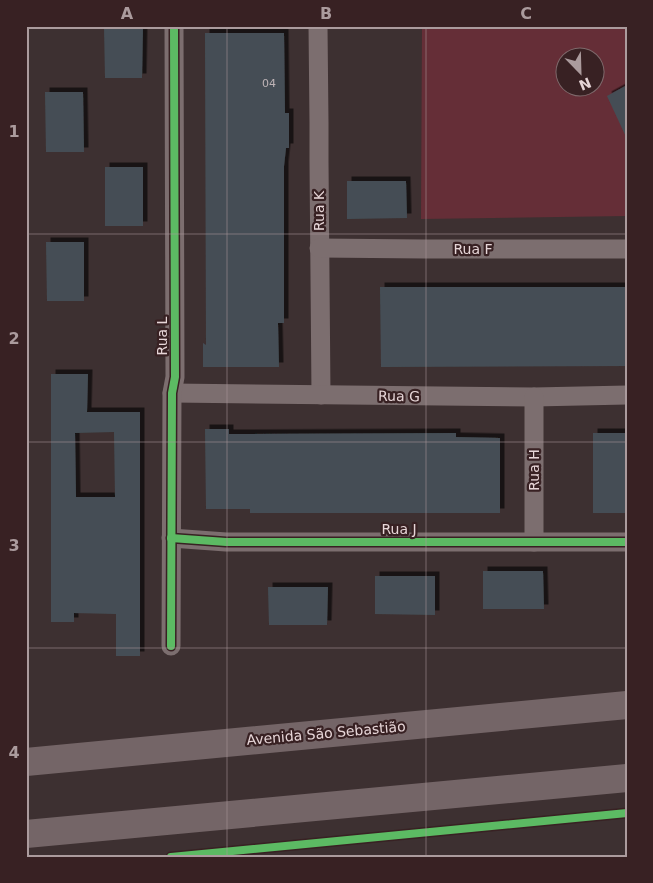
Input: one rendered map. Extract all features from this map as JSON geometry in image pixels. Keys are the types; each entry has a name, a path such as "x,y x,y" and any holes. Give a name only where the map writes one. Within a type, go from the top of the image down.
{"main road":[{"name":"Avenida São Sebastião","path":"26,762 627,705"},
{"path":"26,834 627,778"}],"street":[{"name":"Rua L","path":"171,646 172,394 175,377 174,26"},
{"name":"Rua K","path":"318,26 321,395"},
{"name":"Rua F","path":"319,248 627,249"},
{"name":"Rua G","path":"172,394 534,397 627,395"},
{"name":"Rua H","path":"534,397 534,542"},
{"name":"Rua J","path":"171,538 226,542 627,542"}],"shaded area":[{"path":"422,26 627,26 627,216 421,219"}],"building":[{"path":"104,26 143,26 142,78 105,78"},
{"path":"205,33 284,33 285,113 289,113 289,148 286,148 284,166 284,323 278,323 279,367 203,367 203,343 206,345"},
{"path":"627,85 627,139 607,96"},
{"path":"45,92 83,92 84,152 46,152"},
{"path":"105,167 143,167 143,226 105,226"},
{"path":"347,181 406,181 407,218 347,219"},
{"path":"46,242 84,242 84,301 47,301"},
{"path":"380,287 627,287 627,366 381,367"},
{"path":"51,374 88,374 87,412 140,412 140,656 116,656 116,614 74,613 74,622 51,622","holes":["114,432 115,497 76,497 75,433"]},
{"path":"205,429 229,429 229,434 456,433 456,437 500,438 500,513 250,513 250,509 206,509"},
{"path":"593,433 627,433 627,513 593,513"},
{"path":"483,571 543,571 544,609 483,609"},
{"path":"375,576 435,576 435,615 375,614"},
{"path":"268,587 328,587 327,625 269,625"}],"cycle path":[{"path":"171,646 172,393 175,377 174,26"},
{"path":"171,538 226,542 627,542"},
{"path":"171,857 627,813"}]}
